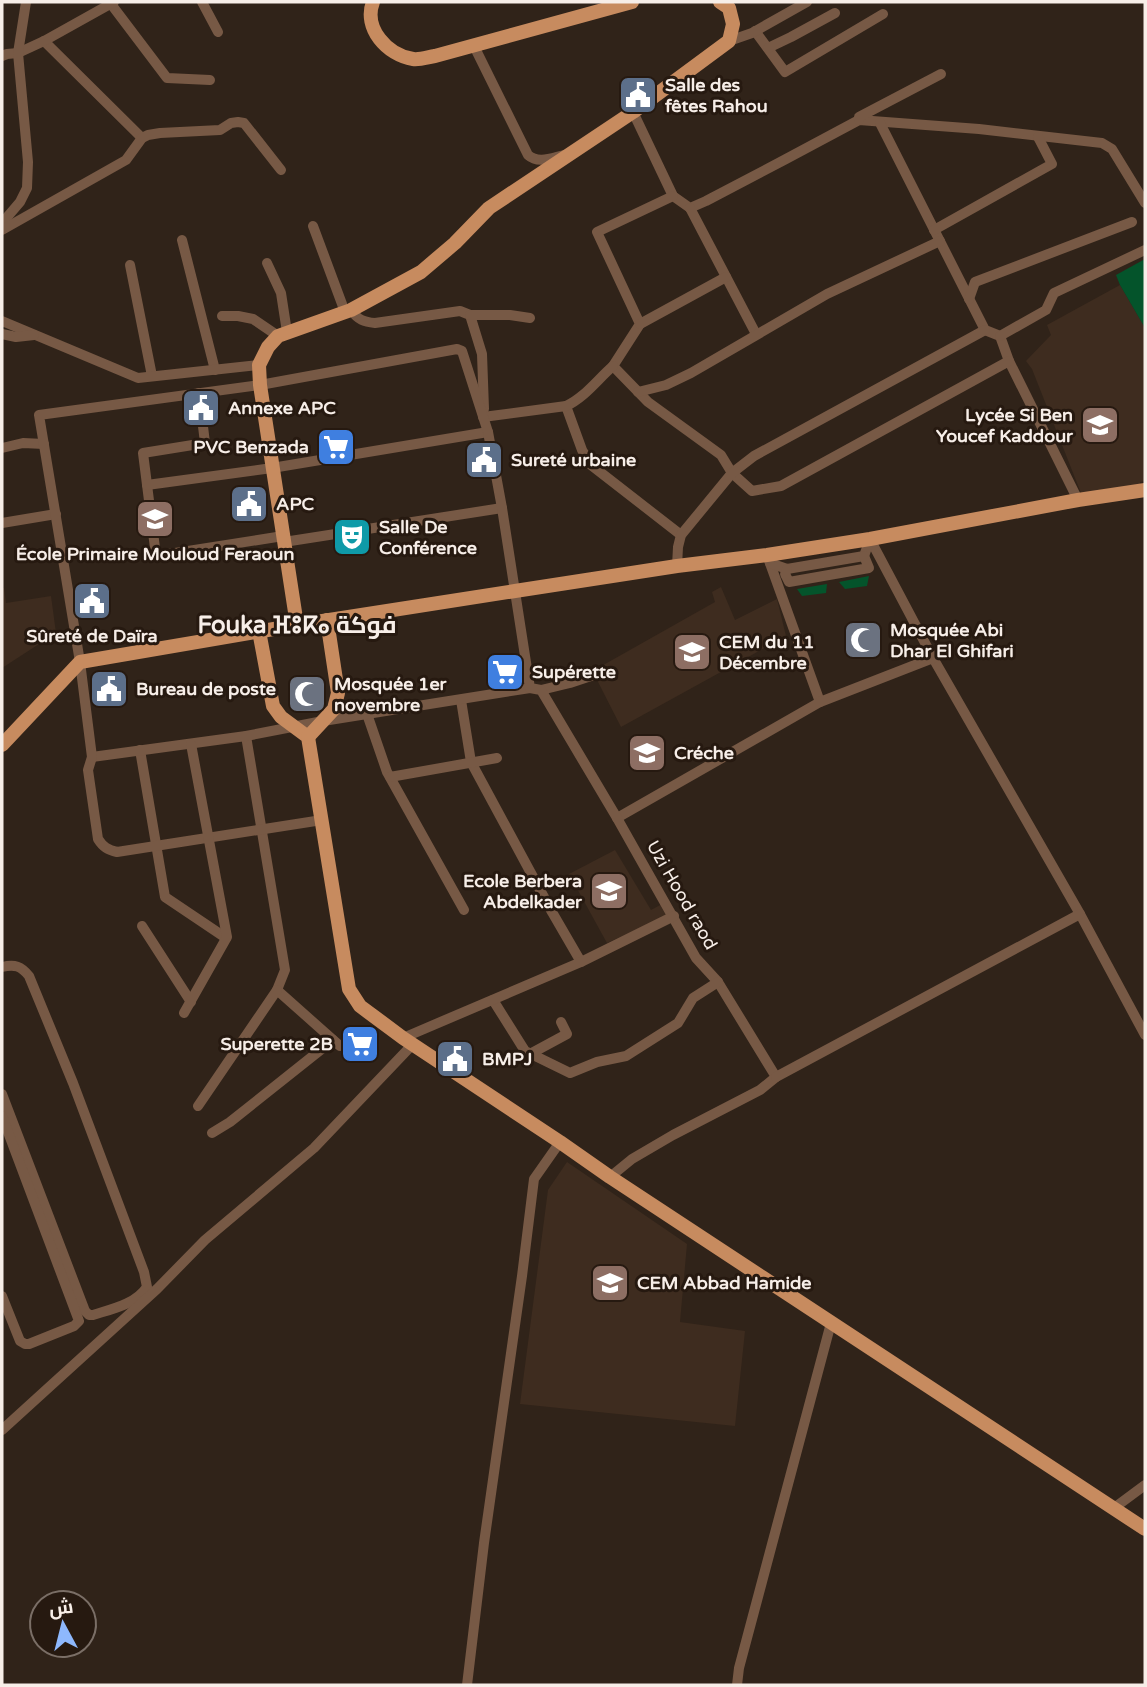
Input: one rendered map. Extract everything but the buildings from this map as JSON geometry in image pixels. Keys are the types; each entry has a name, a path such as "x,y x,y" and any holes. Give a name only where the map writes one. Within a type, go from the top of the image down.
{"main road":[{"path":"373,2 371,8 375,33 381,42 395,53 414,59 474,46 632,2"},
{"path":"297,625 260,385 259,365 268,347 283,334 348,311 421,272 456,243 489,208 633,112 729,41 733,24 730,4"},
{"path":"2,745 80,662 327,620 677,566 768,559 1078,500 1145,490"},
{"path":"308,737 334,709 338,692 327,620"},
{"path":"259,631 273,706 281,718 308,737 349,989 360,1006 610,1177 1145,1529"}],"street":[{"path":"2,223 20,202 27,188 28,162 18,53 26,2"},
{"path":"202,2 218,32"},
{"path":"729,41 755,32 807,2"},
{"path":"2,56 18,53 44,41 113,3 167,78 210,80"},
{"path":"768,48 835,13"},
{"path":"755,32 785,72 883,13"},
{"path":"44,41 142,138"},
{"path":"474,46 528,155 539,160 570,154"},
{"path":"690,208 941,74"},
{"path":"633,112 673,196 690,208 756,334"},
{"path":"859,120 979,129 1102,143 1112,149 1145,203"},
{"path":"2,230 126,160 142,138 160,133 220,130 231,123 244,123 281,170"},
{"path":"880,123 985,330 1000,336 1009,361 1078,500"},
{"path":"934,230 1052,164 1038,137"},
{"path":"640,324 597,232 673,196"},
{"path":"969,299 975,282 1132,222"},
{"path":"313,226 348,311 366,323 460,311 470,315 530,318"},
{"path":"182,240 215,370"},
{"path":"638,392 666,385 691,373 827,294 940,241"},
{"path":"1000,336 1046,310 1054,293 1145,250"},
{"path":"222,316 253,319 283,334 281,293 267,263"},
{"path":"131,265 152,376"},
{"path":"470,315 482,354 483,417 566,407 577,401 613,366 640,324 726,277"},
{"path":"2,321 138,378 259,365"},
{"path":"677,566 681,535 732,473 754,456 985,330"},
{"path":"2,334 16,337 35,335"},
{"name":"Uzi Hood raod","path":"260,385 457,349 462,351 488,432 535,689 617,818 696,958 718,982 776,1077"},
{"path":"613,366 648,402 721,455 732,473 752,491 781,486 1009,361"},
{"path":"260,385 39,415 80,662 92,757 88,770 98,838 103,846 117,852 322,820"},
{"path":"199,393 205,443 143,453 156,556 502,508"},
{"path":"566,407 582,450 591,465 681,535"},
{"path":"147,485 272,468 488,432"},
{"path":"2,448 23,443 44,444"},
{"path":"2,523 56,514"},
{"path":"768,559 786,569 789,582 869,568 864,556 870,539"},
{"path":"870,539 933,658 1080,914 1145,1035"},
{"path":"768,559 820,702"},
{"path":"617,818 820,702 933,658"},
{"path":"92,757 246,736 292,726 535,689 570,683 594,675"},
{"path":"461,700 471,762 545,901 581,962"},
{"path":"367,714 390,777 464,910"},
{"path":"198,1105 277,990 285,970 246,736"},
{"path":"184,1013 226,938 191,744"},
{"path":"140,750 165,897 226,938"},
{"path":"390,777 497,758"},
{"path":"610,1177 632,1159 760,1090 776,1077 1080,914"},
{"path":"2,1430 157,1289 205,1240 314,1148 408,1041 674,916"},
{"path":"142,926 191,1002"},
{"path":"2,967 15,965 24,969 48,1020 144,1272 147,1287 140,1297 93,1315 85,1311 2,1094"},
{"path":"494,1000 525,1051 570,1073 597,1062 626,1056 678,1023 693,998 718,982"},
{"path":"212,1133 336,1043 277,990"},
{"path":"530,1054 567,1034 561,1022"},
{"path":"2,1116 79,1321 74,1326 24,1344 20,1341 2,1296"},
{"path":"467,1685 534,1179 560,1142"},
{"path":"737,1685 739,1668 831,1322"},
{"path":"1114,1508 1145,1485"}],"shaded area":[{"name":"Lycée Si Ben Youcef Kaddour","path":"1120,285 1145,328 1145,481 1140,482 1141,486 1081,493 1032,369 1026,361 1051,335 1047,325"},
{"name":"CEM du 11 Décembre","path":"721,587 735,620 777,599 786,636 621,727 596,678 602,675 598,668 715,602 712,592"},
{"path":"2,588 6,603 51,596 56,633 2,668"},
{"name":"Ecole Berbera Abdelkader","path":"615,850 651,910 664,903 671,914 607,943 569,874"},
{"name":"CEM Abbad Hamide","path":"567,1162 687,1244 680,1322 745,1331 735,1426 520,1404 548,1190"}],"green space":[{"path":"1145,259 1145,328 1116,275"},
{"path":"869,576 867,586 845,589 839,582"},
{"path":"827,584 826,593 802,596 797,589"}],"place":[{"name":"Salle des fêtes Rahou","path":"638,95"},
{"name":"Annexe APC","path":"201,408"},
{"name":"Lycée Si Ben Youcef Kaddour","path":"1100,425"},
{"name":"PVC Benzada","path":"336,447"},
{"name":"Sureté urbaine","path":"484,460"},
{"name":"APC","path":"249,504"},
{"name":"École Primaire Mouloud Feraoun","path":"155,519"},
{"name":"Salle De Conférence","path":"352,537"},
{"name":"Sûreté de Daïra","path":"92,601"},
{"name":"Mosquée Abi Dhar El Ghifari","path":"863,640"},
{"name":"CEM du 11 Décembre","path":"692,652"},
{"name":"Supérette","path":"505,672"},
{"name":"Bureau de poste","path":"109,689"},
{"name":"Mosquée 1er novembre","path":"307,694"},
{"name":"Créche","path":"647,753"},
{"name":"Ecole Berbera Abdelkader","path":"609,891"},
{"name":"Superette 2B","path":"360,1044"},
{"name":"BMPJ","path":"455,1059"},
{"name":"CEM Abbad Hamide","path":"610,1283"}],"district":[{"name":"Fouka ⴼⵓⴽⴰ فوكة","path":"297,625"}]}
